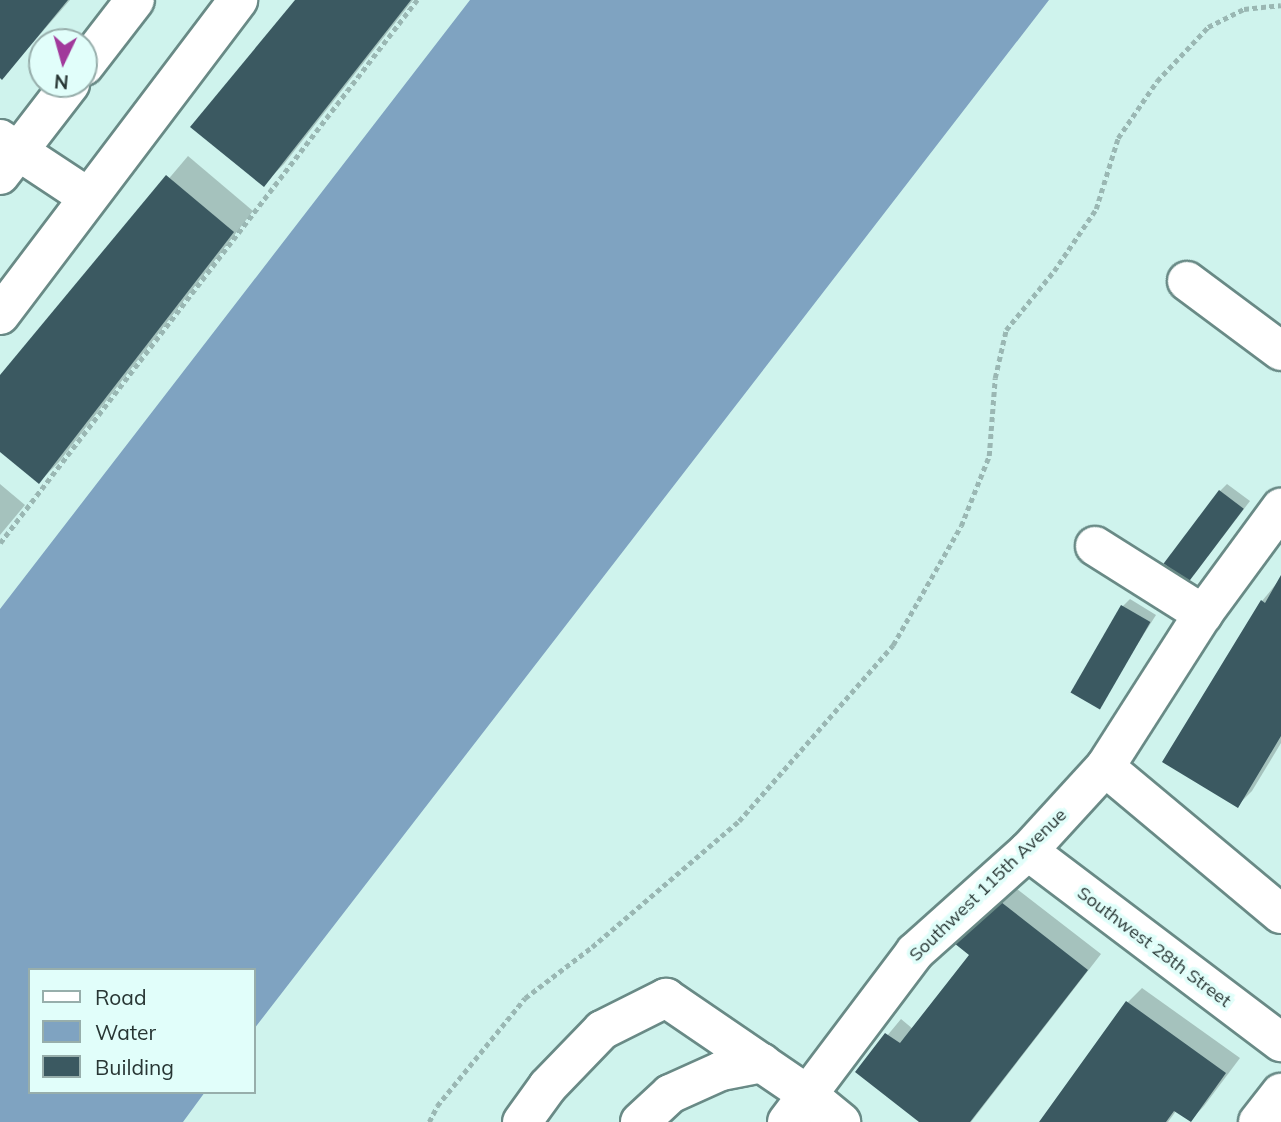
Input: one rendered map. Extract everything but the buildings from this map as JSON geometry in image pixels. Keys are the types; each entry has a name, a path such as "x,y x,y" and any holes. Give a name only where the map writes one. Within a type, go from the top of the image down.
{"street":[{"path":"98,48 135,0"},
{"path":"0,314 238,0"},
{"path":"57,98 6,155 88,197"},
{"path":"1187,281 1281,351"},
{"name":"Southwest 115th Avenue","path":"797,1109 915,952 1028,851 1105,767 1203,614 1281,508"},
{"path":"1095,546 1203,614"},
{"path":"1105,767 1281,914"},
{"name":"Southwest 28th Street","path":"1028,851 1281,1042"},
{"path":"522,1122 548,1086 602,1030 666,998 762,1063 797,1109 841,1122"},
{"path":"640,1122 670,1094 722,1072 762,1063"},
{"path":"1258,1122 1281,1093"}],"path":[{"path":"0,542 418,0"},
{"path":"429,1122 437,1106 525,998 592,947 739,821 893,645 961,527 989,456 995,378 1006,330 1054,271 1096,209 1118,138 1157,81 1208,27 1244,9 1281,5"}],"water":[{"path":"470,0 1049,0 256,1026 256,968 28,968 28,1094 204,1094 183,1122 0,1122 0,609"}]}
